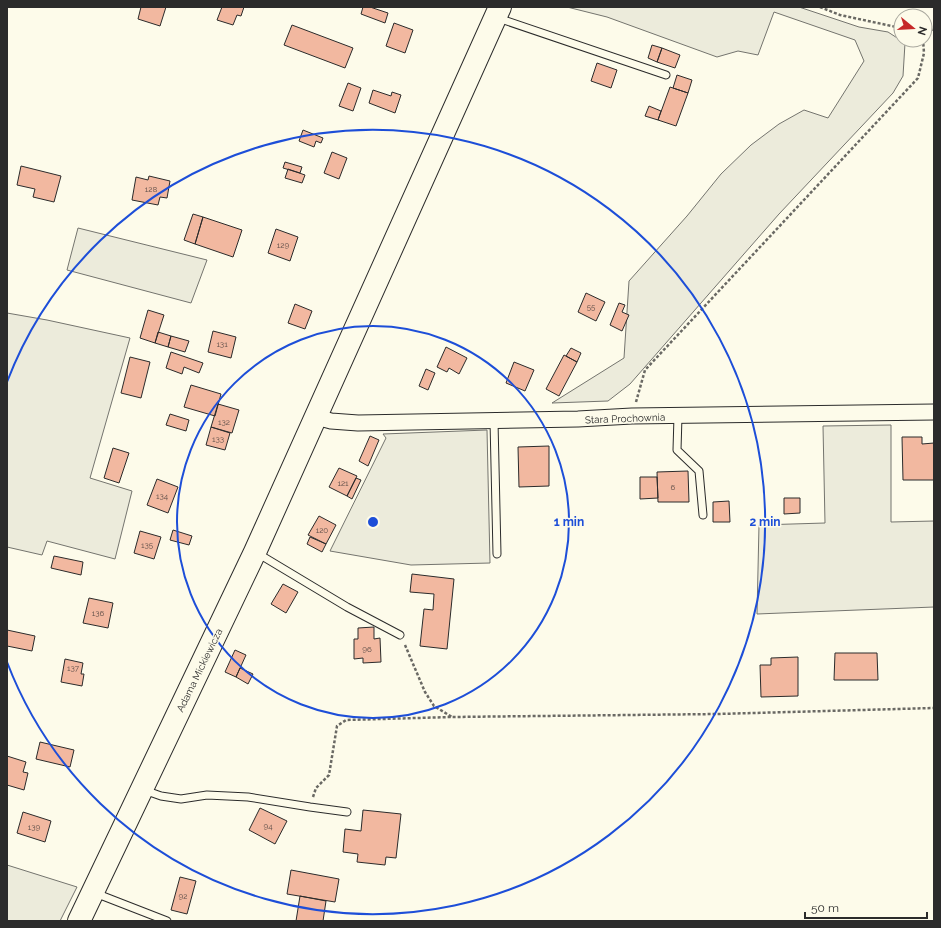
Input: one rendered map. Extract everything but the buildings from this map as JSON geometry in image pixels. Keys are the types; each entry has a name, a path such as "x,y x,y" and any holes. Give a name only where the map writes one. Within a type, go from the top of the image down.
{"main road":[{"name":"Adama Mickiewicza","path":"79,921 255,552 498,12"}],"street":[{"name":"Stara Prochownia","path":"316,417 331,421 358,423 578,419 632,416 934,412"}],"lane":[{"path":"498,12 666,75"},
{"path":"678,416 677,450 699,471 703,515"},
{"path":"494,421 497,554"},
{"path":"255,552 347,607 400,635"},
{"path":"142,789 161,796 181,799 207,795 248,796 347,812"},
{"path":"92,892 167,921"}],"path":[{"path":"820,7 840,14 893,26"},
{"path":"632,416 645,370 918,78 924,53 924,48"},
{"path":"400,635 425,692 434,706 452,717"},
{"path":"310,807 316,788 329,776 337,726 346,720 452,717 718,714 934,708"}],"shaded area":[{"path":"567,7 799,7 859,27 888,32 893,35 893,48 905,48 903,76 893,93 779,214 630,384 608,401 552,403 624,358 629,281 687,216 721,174 751,145 779,124 804,110 828,118 864,61 855,40 774,12 758,55 738,51 717,57 607,17"},
{"path":"78,228 207,260 191,303 67,270"},
{"path":"7,313 130,338 90,478 132,491 115,559 47,541 42,555 7,547"},
{"path":"891,425 891,522 934,521 934,607 757,614 759,525 825,523 823,426"},
{"path":"487,430 490,563 411,565 330,551 386,438 383,434"},
{"path":"7,865 77,887 60,921 7,921"}]}
